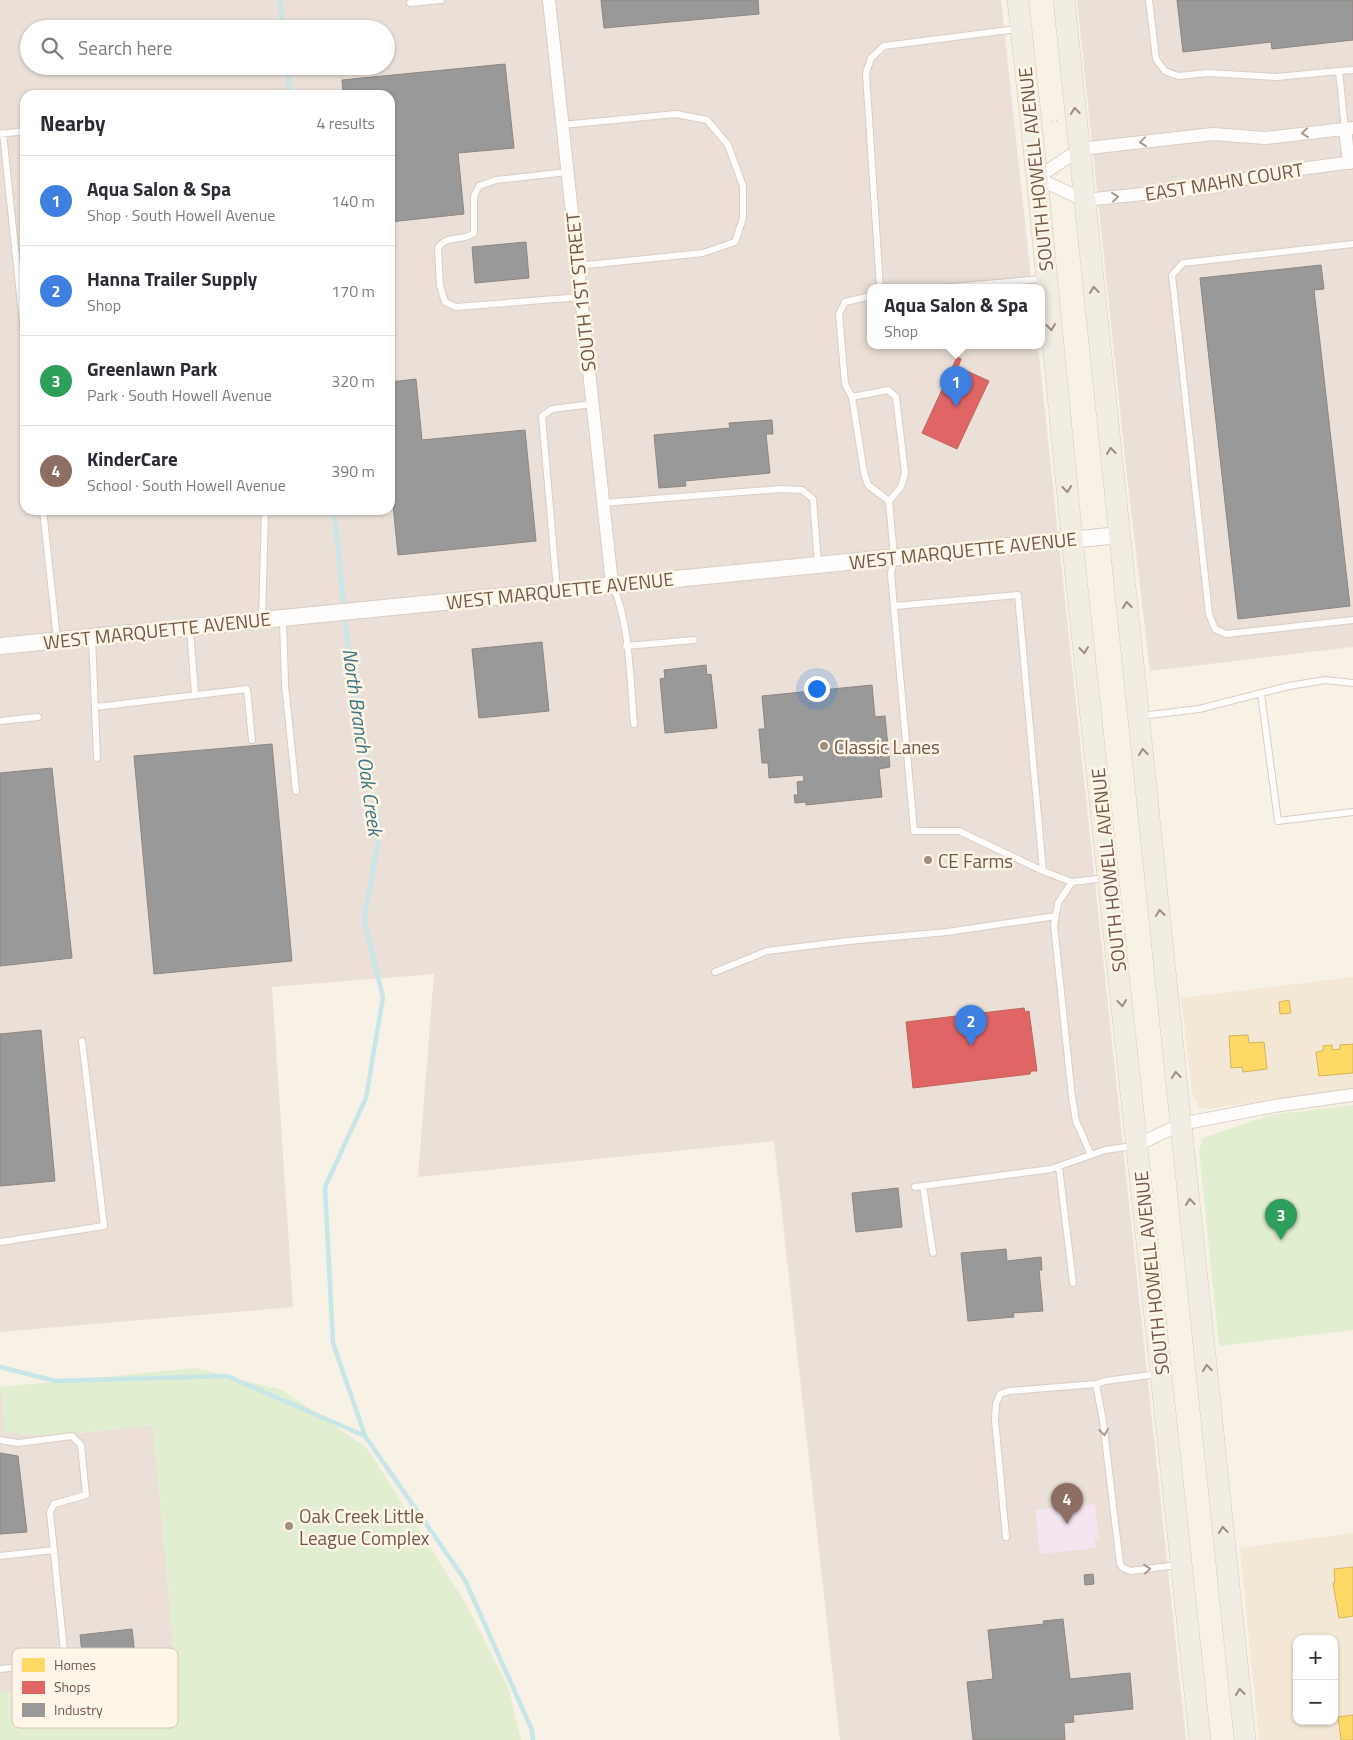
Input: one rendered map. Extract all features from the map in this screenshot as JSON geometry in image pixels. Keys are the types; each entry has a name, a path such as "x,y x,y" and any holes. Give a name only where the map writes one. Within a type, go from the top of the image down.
{"main road":[{"name":"SOUTH HOWELL AVENUE","path":"1018,0 1072,539 1200,1740"},
{"path":"1064,0 1245,1740"}],"street":[{"name":"SOUTH 1ST STREET","path":"549,0 612,584"},
{"name":"EAST MAHN COURT","path":"1037,178 1080,149 1213,134 1265,138 1349,129"},
{"path":"1349,129 1351,163"},
{"name":"EAST MAHN COURT","path":"1084,200 1213,186 1270,173 1351,163"},
{"path":"1037,178 1084,200"},
{"name":"WEST MARQUETTE AVENUE","path":"0,646 1120,535"},
{"path":"1137,1146 1181,1124 1274,1106 1353,1095"}],"lane":[{"path":"410,3 441,0"},
{"path":"1149,0 1156,59 1165,71 1178,76 1208,73 1277,77 1353,70"},
{"path":"880,284 866,73 871,58 884,46 1020,28"},
{"path":"1339,71 1349,129"},
{"path":"562,125 676,114 707,120 728,145 743,186 743,218 735,242 702,253 577,266"},
{"path":"20,132 1,134 20,299"},
{"path":"567,172 496,180 479,186 474,196 474,233 469,236 446,240 438,248 440,286 446,302 456,307 581,297"},
{"path":"1353,244 1183,263 1172,275 1209,614 1215,629 1226,634 1353,620"},
{"path":"987,284 1046,279"},
{"path":"867,297 845,302 839,314 845,384 852,397 864,473 868,485 889,501"},
{"path":"852,397 888,390 896,398 906,473 901,487 889,501 894,557 891,574 914,831 959,831 1043,872 1072,882 1109,877"},
{"path":"557,590 542,416 552,409 592,404"},
{"path":"604,503 781,489 802,490 813,499 818,564"},
{"path":"44,515 57,640"},
{"path":"262,620 265,515"},
{"path":"612,584 619,600 634,724"},
{"path":"895,606 1018,596 1043,872"},
{"path":"282,617 285,685 296,791"},
{"path":"190,627 195,694"},
{"path":"92,637 97,758"},
{"path":"626,646 694,640"},
{"path":"1139,716 1199,709 1289,686 1325,680 1353,683"},
{"path":"96,707 195,694 247,690 252,740"},
{"path":"1261,694 1278,821 1353,812"},
{"path":"0,721 38,717"},
{"path":"1072,882 1058,903 1054,925 1072,1097 1076,1121 1091,1155"},
{"path":"716,972 767,951 947,932 1056,916"},
{"path":"0,1242 104,1226 82,1041"},
{"path":"915,1187 1051,1169 1105,1150 1137,1146"},
{"path":"1059,1167 1073,1283"},
{"path":"923,1186 932,1253"},
{"path":"1006,1536 995,1420 996,1404 1000,1394 1009,1391 1096,1384 1105,1381 1161,1374"},
{"path":"1096,1384 1103,1421 1120,1564 1123,1568 1130,1570 1182,1565"},
{"path":"0,1440 18,1443 72,1436 81,1445 86,1495 54,1504 50,1512 64,1648"},
{"path":"0,1556 54,1550"}],"path":[{"path":"1051,121 1062,120"}],"shaded area":[{"path":"0,0 1001,0 1032,284 867,284 867,349 1038,349 1186,1740 840,1740 774,1141 418,1177 434,974 272,987 293,1307 0,1332"},
{"path":"1077,0 1353,0 1353,647 1150,671 1127,476"},
{"path":"1353,977 1353,1088 1206,1109 1199,1107 1192,1092 1181,998"},
{"path":"0,1382 6,1432 51,1436 153,1425 174,1648 12,1648 12,1692 0,1693"},
{"path":"1095,1504 1099,1538 1095,1538 1096,1548 1040,1554 1035,1510"},
{"path":"1353,1533 1353,1740 1259,1740 1240,1548"}],"green space":[{"path":"1353,1105 1353,1330 1219,1346 1199,1150 1203,1138 1270,1115"},
{"name":"Oak Creek Little League Complex","path":"195,1368 282,1390 367,1448 466,1604 508,1687 521,1740 0,1740 0,1693 12,1692 12,1728 178,1728 178,1648 174,1648 153,1425 51,1436 5,1432 1,1387"}],"building: Homes":[{"path":"1289,1000 1291,1013 1280,1014 1279,1002"},
{"path":"1248,1035 1249,1043 1264,1042 1267,1069 1243,1072 1242,1067 1231,1068 1229,1036"},
{"path":"1353,1044 1353,1073 1319,1076 1316,1052 1323,1051 1323,1046 1332,1045 1332,1050 1340,1049 1340,1045"},
{"path":"1353,1567 1353,1616 1339,1618 1333,1583 1335,1583 1334,1569"},
{"path":"1353,1715 1353,1740 1341,1740 1338,1717"}],"building: Shops":[{"path":"957,357 961,359 958,367 989,381 957,449 922,433"},
{"path":"1024,1008 1025,1012 1029,1011 1037,1071 1031,1071 1030,1074 913,1088 906,1022"}],"building: Industry":[{"path":"601,0 758,0 759,14 604,28"},
{"path":"1177,0 1353,0 1353,40 1272,49 1271,42 1183,52"},
{"path":"505,64 514,148 458,153 464,214 395,221 395,90 343,90 342,80"},
{"path":"526,242 529,278 475,283 472,247"},
{"path":"1321,265 1324,289 1314,290 1350,606 1238,619 1200,278"},
{"path":"416,379 422,440 525,430 536,541 398,555 394,515 395,381"},
{"path":"772,420 773,434 766,434 770,473 685,481 686,486 659,488 654,435 730,428 729,423"},
{"path":"542,642 549,711 479,718 472,649"},
{"path":"706,665 707,675 711,674 717,728 665,733 660,679 665,678 664,670"},
{"name":"Classic Lanes","path":"872,685 875,717 885,716 890,767 879,769 882,797 806,805 806,802 795,803 794,795 798,795 797,782 804,781 803,775 769,778 768,763 762,763 759,729 765,729 762,696"},
{"path":"272,744 292,961 154,974 134,756"},
{"path":"52,768 72,958 0,966 0,773"},
{"path":"41,1030 55,1181 0,1186 0,1034"},
{"path":"898,1188 902,1227 856,1232 852,1193"},
{"path":"1006,1249 1007,1261 1041,1257 1042,1270 1039,1270 1043,1311 1013,1313 1014,1317 968,1321 961,1253"},
{"path":"0,1453 18,1456 27,1532 0,1534"},
{"path":"1093,1574 1094,1584 1085,1585 1084,1575"},
{"path":"1063,1619 1070,1679 1130,1673 1133,1709 1073,1715 1074,1722 1064,1723 1065,1740 973,1740 967,1682 993,1679 988,1630 1044,1624 1043,1621"},
{"path":"132,1629 134,1648 81,1648 80,1635"}],"waterway":[{"name":"North Branch Oak Creek","path":"280,0 282,20"},
{"name":"North Branch Oak Creek","path":"288,75 289,90"},
{"name":"North Branch Oak Creek","path":"335,515 344,608"},
{"name":"North Branch Oak Creek","path":"345,616 347,640 380,832 364,920 383,997 366,1098 325,1187 333,1343 365,1436 465,1580 532,1730 533,1740"},
{"name":"North Branch Oak Creek","path":"0,1367 55,1381 227,1376 365,1436"}],"place":[{"name":"Aqua Salon & Spa","path":"956,407"},
{"name":"Classic Lanes","path":"824,746"},
{"name":"CE Farms","path":"928,860"},
{"name":"Hanna Trailer Supply","path":"971,1046"},
{"name":"Greenlawn Park","path":"1281,1240"},
{"name":"KinderCare","path":"1067,1524"},
{"name":"Oak Creek Little League Complex","path":"289,1526"}]}
